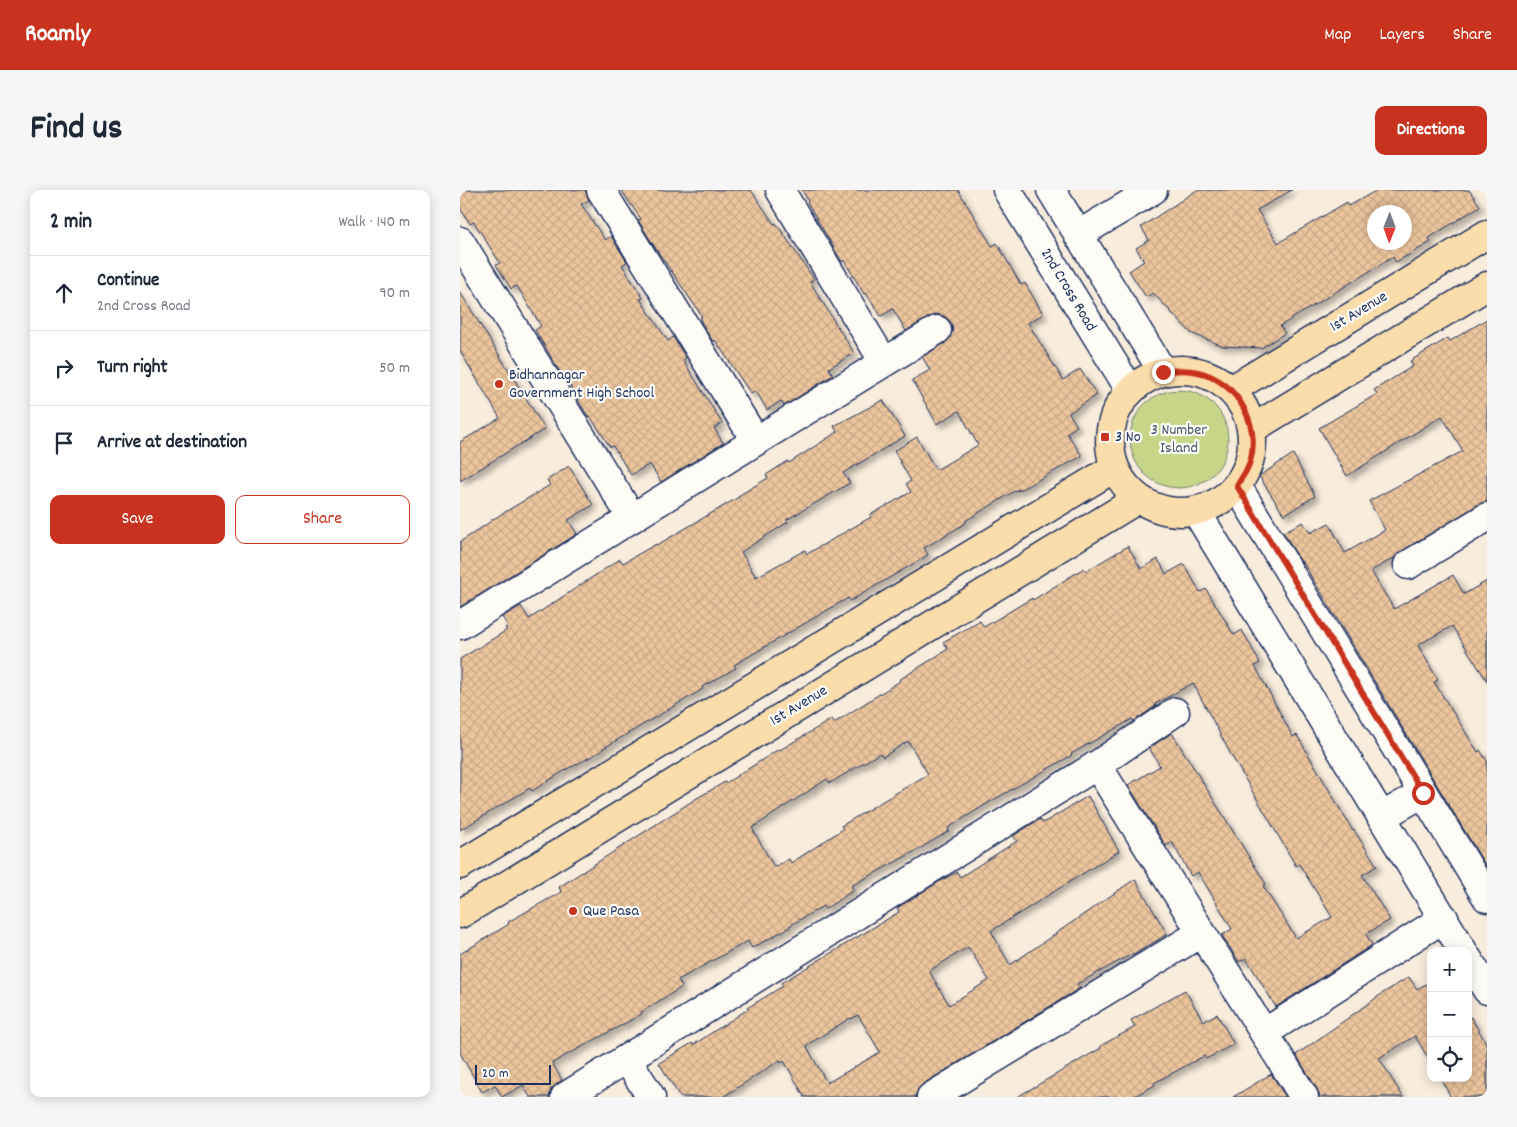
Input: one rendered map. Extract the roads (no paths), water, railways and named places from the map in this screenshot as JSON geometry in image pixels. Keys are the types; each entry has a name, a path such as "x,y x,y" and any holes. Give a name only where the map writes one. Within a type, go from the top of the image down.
{"main road":[{"name":"1st Avenue","path":"1231,390 1487,234"},
{"path":"1252,429 1487,286"},
{"path":"1181,370 1199,372 1216,379 1231,390 1241,401 1252,429 1252,450 1247,469 1237,486 1218,502 1196,511 1181,513 1166,511 1138,499 1124,485 1114,468 1109,441 1114,414 1130,390 1145,378 1163,372 1181,370"},
{"path":"460,865 1114,468"},
{"name":"1st Avenue","path":"460,914 1138,499"}],"street":[{"path":"601,190 756,441"},
{"path":"780,190 884,362"},
{"name":"2nd Cross Road","path":"1007,190 1130,390"},
{"path":"1051,190 1163,372"},
{"path":"1078,235 1152,190"},
{"path":"460,241 632,518"},
{"path":"460,625 938,330"},
{"path":"1237,486 1423,793 1486,893"},
{"path":"1196,511 1461,947"},
{"path":"1408,565 1486,521"},
{"path":"564,1097 1097,765 1175,712"},
{"path":"1097,765 1304,1097"},
{"path":"1381,817 1423,793"},
{"path":"1264,1033 1444,918"},
{"path":"931,1097 1201,933"},
{"path":"1472,966 1487,990"},
{"path":"627,1059 651,1097"}],"place":[{"name":"Bidhannagar Government High School","path":"499,384"},
{"name":"3 No","path":"1105,437"},
{"name":"Que Pasa","path":"573,911"}],"park label":[{"name":"3 Number Island","path":"1179,439"}]}
